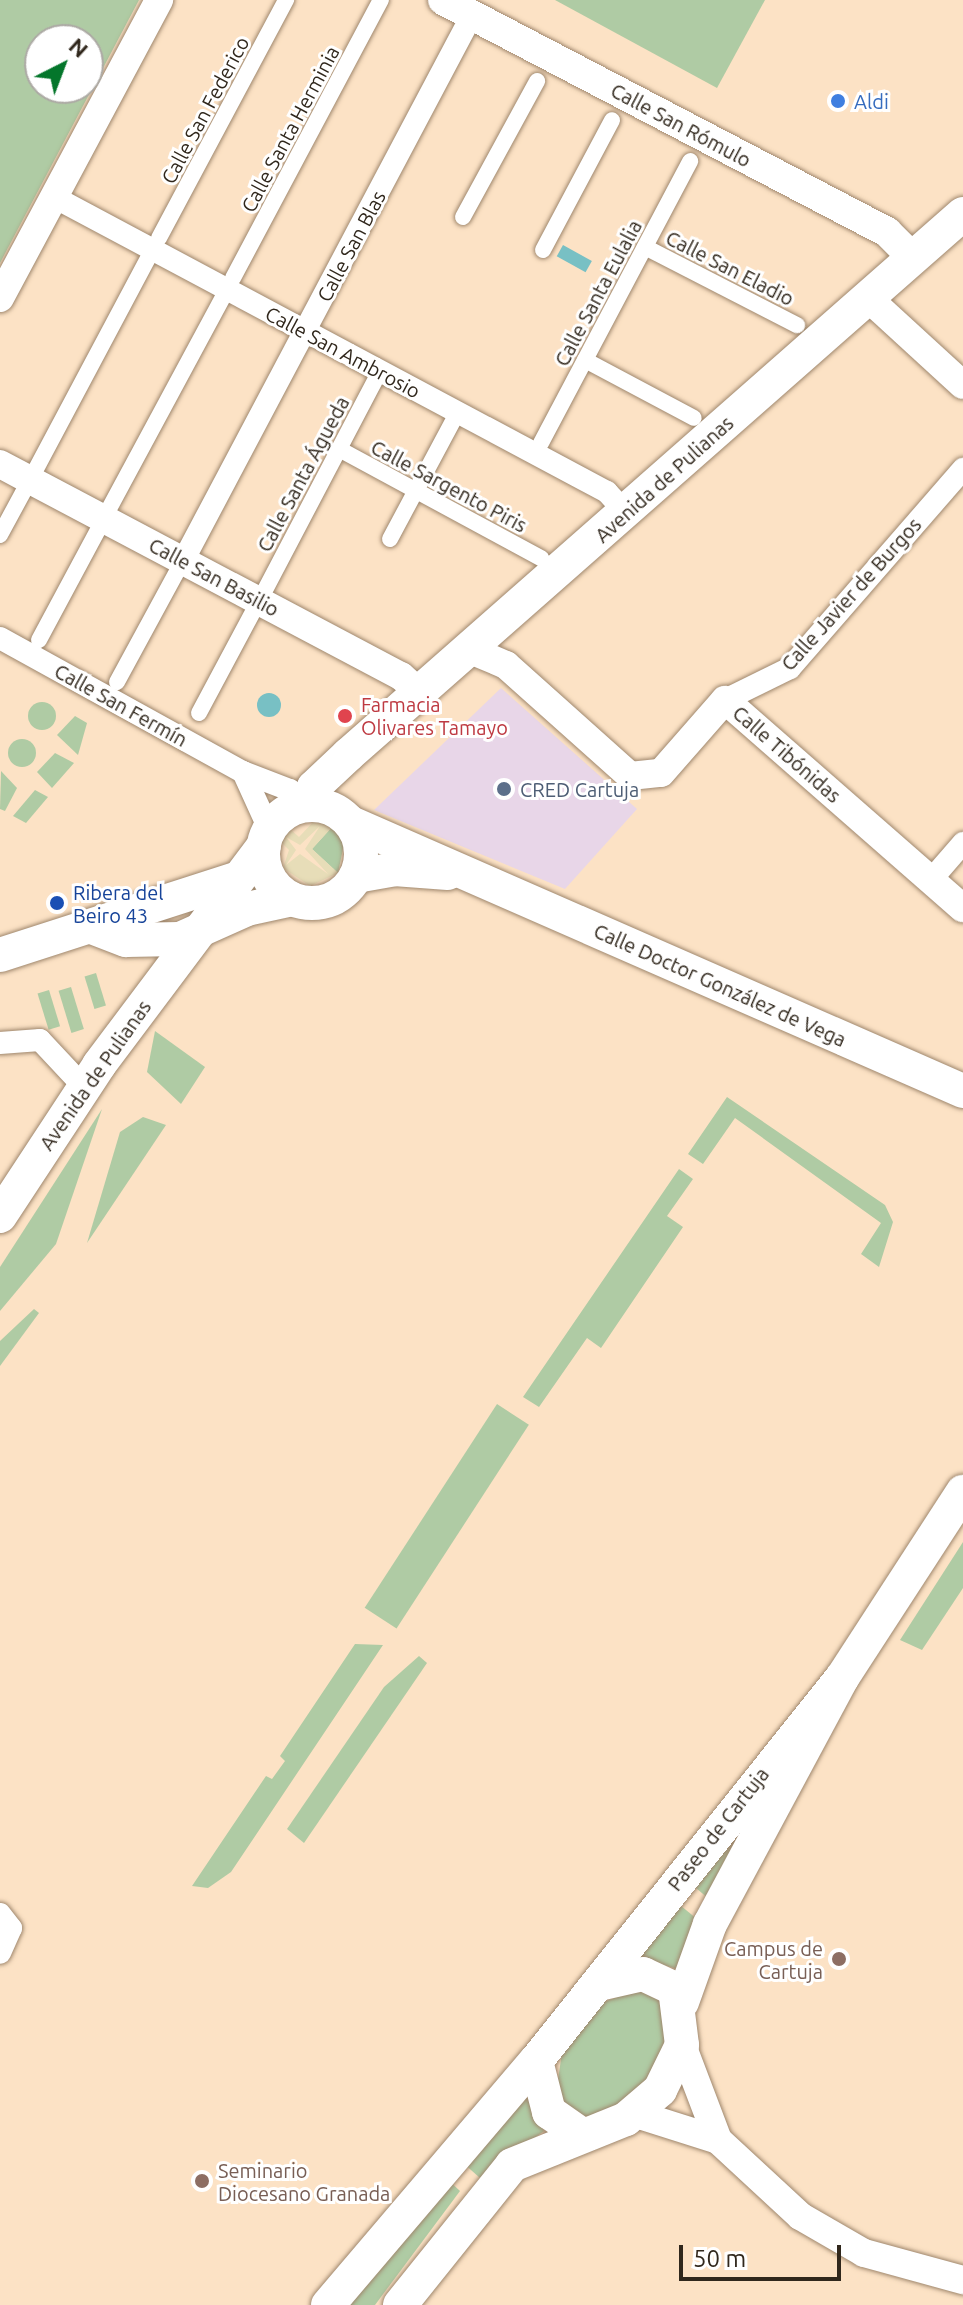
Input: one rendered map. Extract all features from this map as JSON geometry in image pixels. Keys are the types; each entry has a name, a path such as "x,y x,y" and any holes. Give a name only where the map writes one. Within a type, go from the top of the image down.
{"main road":[{"name":"Calle San Rómulo","path":"443,0 887,232 914,259"},
{"name":"Avenida de Pulianas","path":"304,805 314,787 423,696 963,214"},
{"path":"348,820 366,746"},
{"path":"304,805 348,820 360,841 356,876 323,902 292,899 272,883 266,837 304,805"},
{"name":"Calle Doctor González de Vega","path":"348,820 963,1091"},
{"name":"Avenida de Pulianas","path":"0,1216 84,1087 266,837"},
{"name":"Calle Doctor González de Vega","path":"356,876 428,868 476,879"},
{"path":"0,955 94,928 235,879"},
{"name":"Avenida de Pulianas","path":"194,937 247,909 292,899"},
{"path":"94,928 126,940 194,937"},
{"path":"126,940 146,960 156,988"},
{"name":"Paseo de Cartuja","path":"400,2305 494,2181 580,2134 636,2114 660,2090 682,2045 682,2002 710,1924 842,1678 963,1492"},
{"name":"Paseo de Cartuja","path":"328,2305 536,2061 842,1678"},
{"path":"599,1984 654,1975 682,2002"},
{"path":"536,2061 549,2112 580,2134"}],"street":[{"path":"0,298 159,0"},
{"name":"Calle San Federico","path":"159,238 286,0"},
{"name":"Calle Santa Herminia","path":"233,278 381,0"},
{"name":"Calle San Blas","path":"117,682 472,15"},
{"path":"463,217 537,81"},
{"path":"543,250 612,120"},
{"name":"Calle Santa Eulalia","path":"541,443 690,161"},
{"name":"Calle San Ambrosio","path":"54,197 607,492 626,513"},
{"name":"Calle San Eladio","path":"645,247 797,325"},
{"path":"36,469 150,255"},
{"path":"110,507 224,295"},
{"path":"869,299 963,385"},
{"path":"585,360 694,418"},
{"name":"Calle Santa Águeda","path":"265,590 377,377"},
{"path":"390,539 454,419"},
{"name":"Calle Sargento Piris","path":"339,449 541,558"},
{"name":"Calle San Basilio","path":"0,464 181,564 401,676 423,696"},
{"name":"Calle Javier de Burgos","path":"725,700 790,668 963,469"},
{"path":"0,535 26,487"},
{"path":"39,640 100,526"},
{"path":"199,713 255,608"},
{"path":"498,628 506,665"},
{"name":"Calle San Fermín","path":"0,638 243,772 290,790 304,805"},
{"name":"Calle Tibónidas","path":"473,651 506,665 638,778 661,773 725,700 963,908"},
{"path":"243,772 266,837"},
{"path":"931,880 963,843"},
{"path":"0,1043 40,1040 84,1087"},
{"path":"0,1914 11,1928 0,1953"},
{"path":"682,2045 718,2140"},
{"path":"636,2114 718,2140 812,2225 893,2266 963,2280"}],"shaded area":[{"name":"CRED Cartuja","path":"501,688 637,809 565,889 374,810"}],"green space":[{"path":"0,0 139,0 104,66 104,24 24,24 24,104 84,104 0,263"},
{"path":"555,0 765,0 717,88"},
{"path":"42,702 52,706 56,716 52,726 42,730 32,726 28,716 32,706"},
{"path":"75,716 87,723 78,755 57,735"},
{"path":"22,739 32,743 36,753 32,763 22,767 12,763 8,753 12,743"},
{"path":"55,753 74,763 52,788 37,772"},
{"path":"1,771 17,788 5,811 0,809"},
{"path":"35,790 48,797 26,823 13,816"},
{"path":"332,827 344,844 338,873 312,849"},
{"path":"96,973 106,1006 94,1009 85,977"},
{"path":"71,987 84,1029 71,1033 59,991"},
{"path":"49,990 60,1026 49,1030 38,994"},
{"path":"155,1031 205,1067 181,1104 147,1072"},
{"path":"727,1097 885,1205 893,1222 879,1267 861,1254 881,1223 735,1118 703,1164 688,1154"},
{"path":"102,1109 56,1244 0,1311 0,1267"},
{"path":"143,1117 166,1125 87,1243 120,1132"},
{"path":"679,1169 693,1179 667,1216 683,1227 601,1348 587,1338 539,1407 523,1397"},
{"path":"34,1309 39,1313 0,1366 0,1341"},
{"path":"497,1404 529,1425 397,1628 365,1608"},
{"path":"963,1542 963,1588 922,1650 900,1640"},
{"path":"355,1644 383,1645 231,1872 208,1888 192,1886 266,1776 272,1779 285,1761 280,1756"},
{"path":"419,1656 427,1663 304,1843 287,1829 384,1687"},
{"path":"755,1800 709,1899 690,1883"},
{"path":"675,1901 697,1919 678,1969 634,1957"},
{"path":"640,1988 663,1997 669,2025 659,2065 628,2101 591,2117 573,2114 556,2093 563,2046 599,2004"},
{"path":"523,2088 544,2131 480,2178 462,2162"},
{"path":"447,2179 460,2191 375,2305 340,2305"}],"sand":[{"path":"315,820 332,827 312,849 338,873 310,886 283,868 289,850 281,842 290,829 299,837","holes":["320,826 305,849 328,874 300,854 286,865 296,850 286,837 300,845"]}],"water":[{"path":"563,245 592,261 586,272 557,256"},
{"path":"269,693 277,697 281,705 277,713 269,717 261,713 257,705 261,697"}],"place":[{"name":"Aldi","path":"838,101"},
{"name":"Farmacia Olivares Tamayo","path":"345,716"},
{"name":"CRED Cartuja","path":"504,789"},
{"name":"Ribera del Beiro 43","path":"57,903"},
{"name":"Campus de Cartuja","path":"839,1959"},
{"name":"Seminario Diocesano Granada","path":"202,2181"}]}
